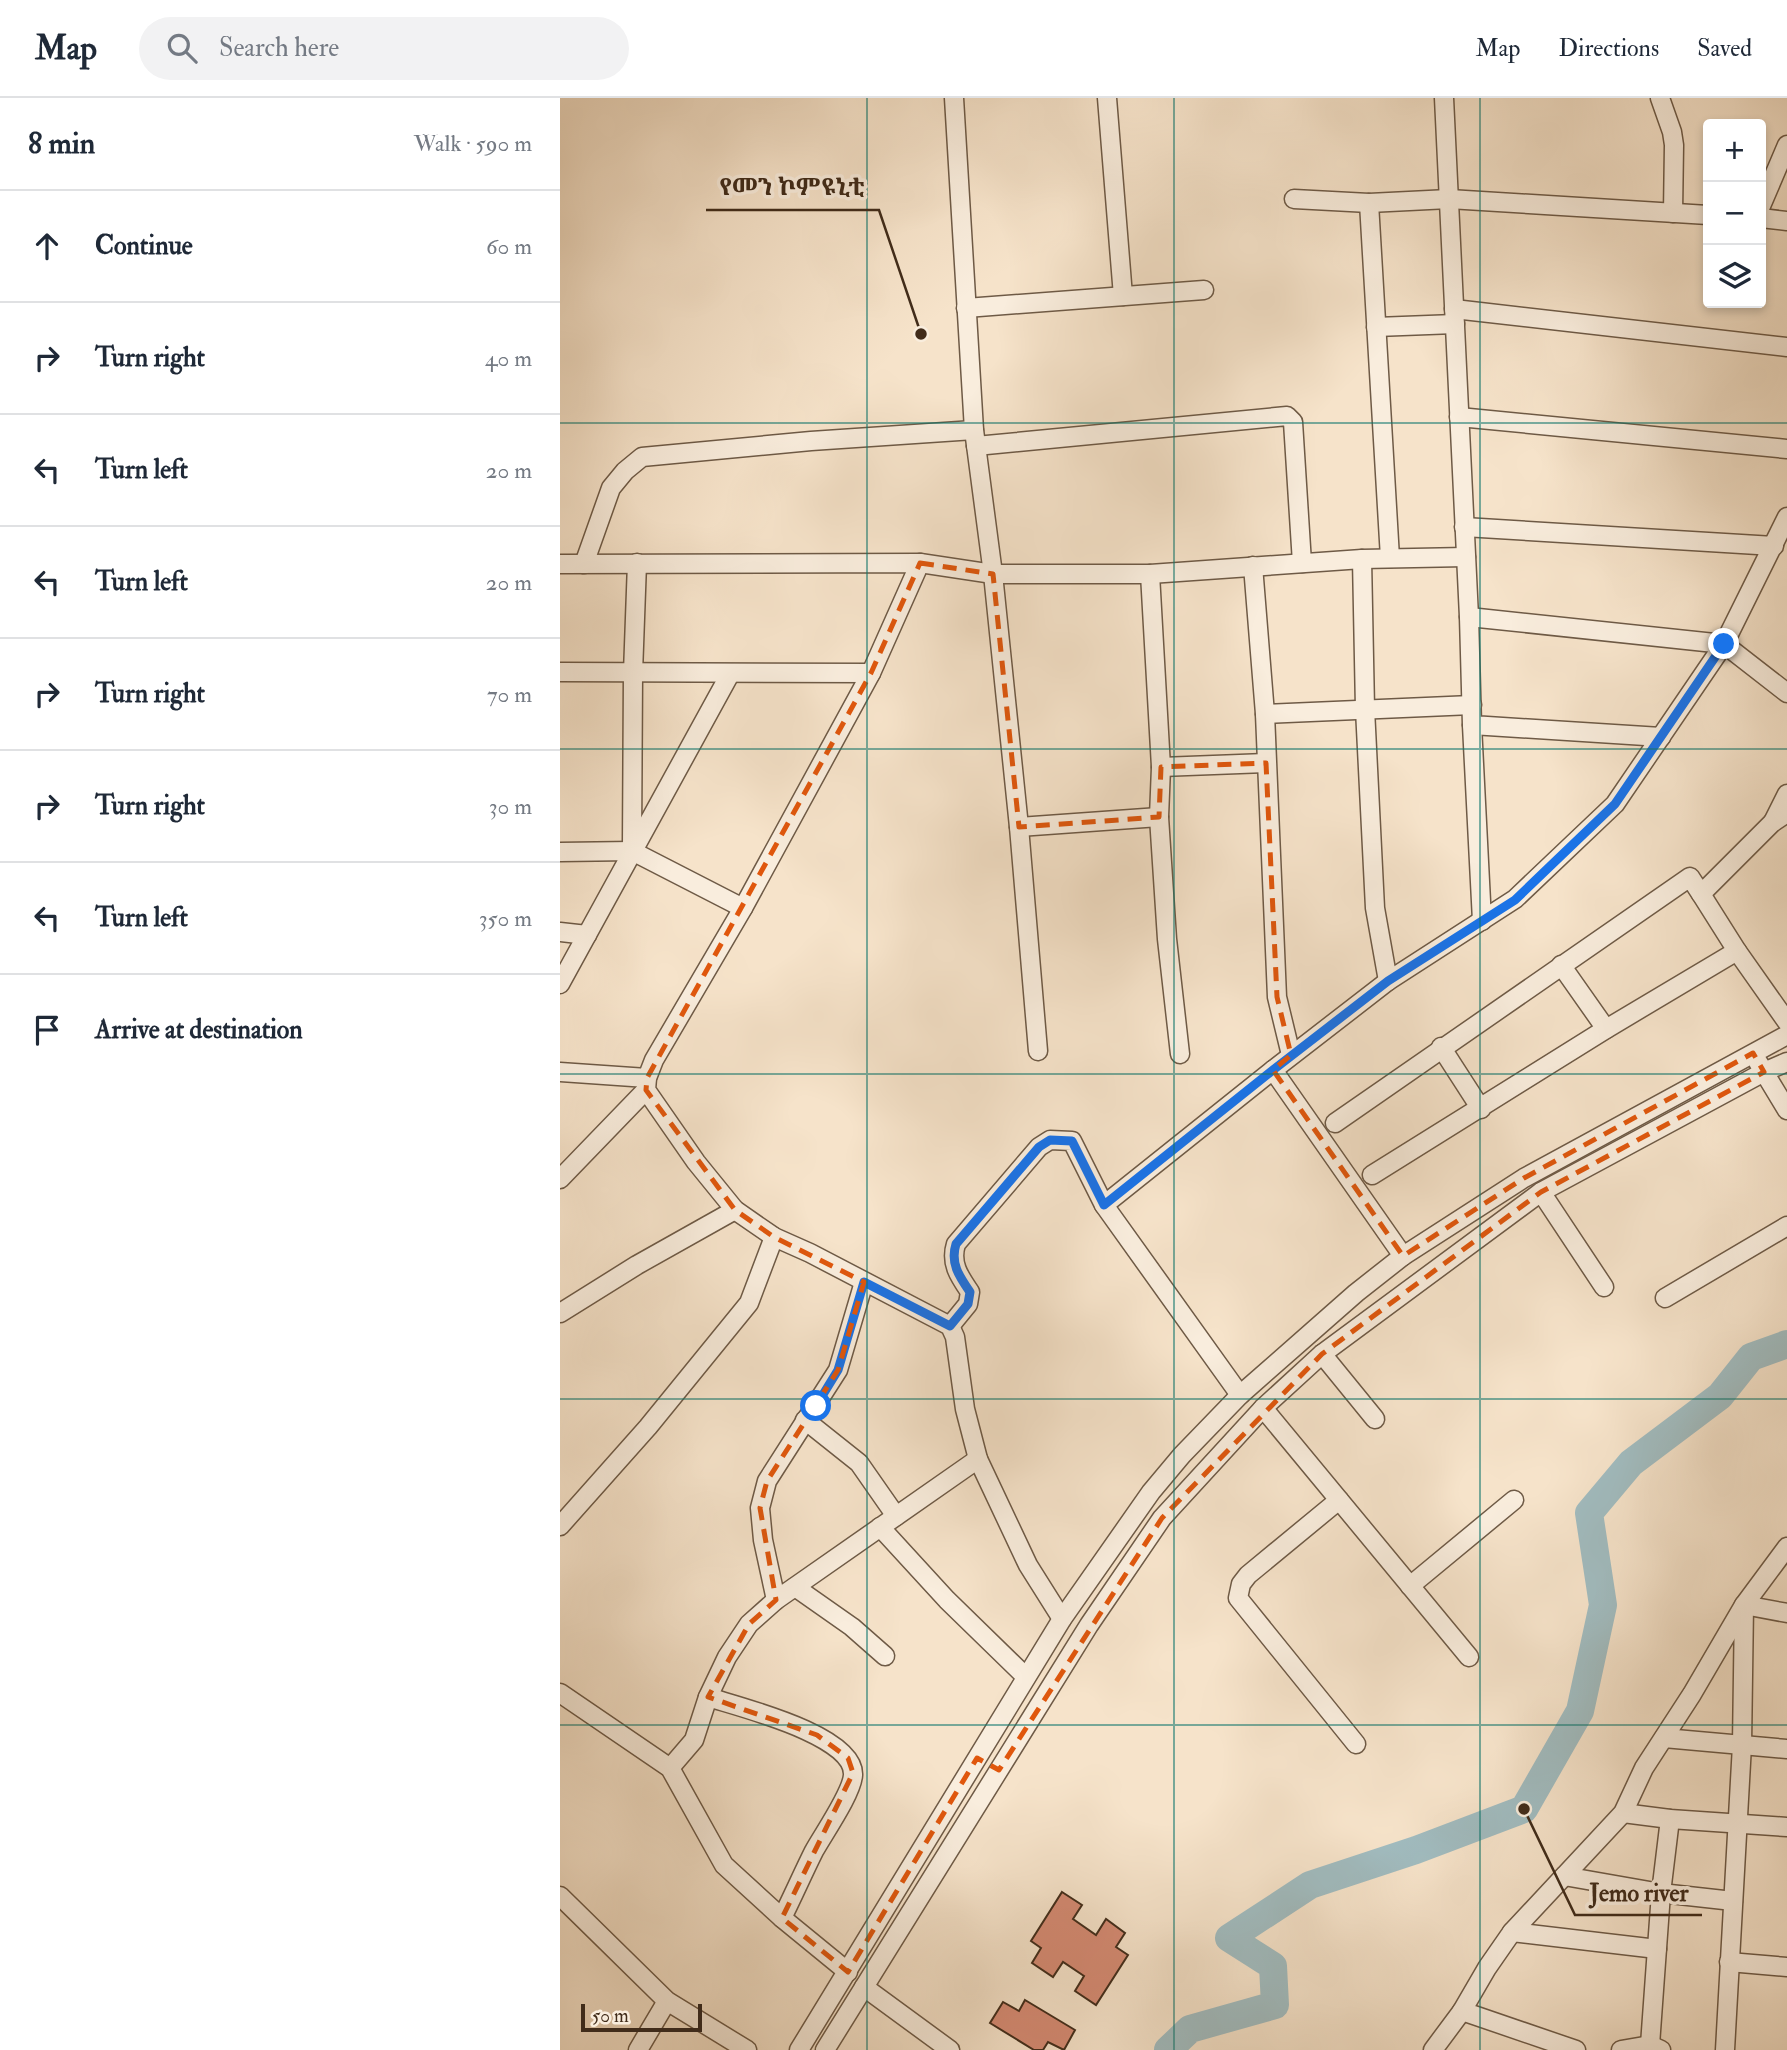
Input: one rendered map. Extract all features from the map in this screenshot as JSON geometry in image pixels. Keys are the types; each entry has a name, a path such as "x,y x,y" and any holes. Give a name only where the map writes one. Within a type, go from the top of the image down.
{"street":[{"path":"954,98 975,438 993,574 1019,827 1038,1051"},
{"path":"1107,98 1123,296"},
{"path":"1444,98 1482,921"},
{"path":"1660,98 1674,145 1673,213"},
{"path":"1766,194 1787,145"},
{"path":"1294,199 1369,203 1449,199 1703,215"},
{"path":"1369,203 1390,558"},
{"path":"1766,219 1787,221"},
{"path":"966,308 1204,290"},
{"path":"1376,327 1455,317 1787,347"},
{"path":"584,564 611,488 625,471 642,457 811,441 975,438 1287,416 1293,422 1302,563"},
{"path":"1459,417 1787,449"},
{"path":"1104,1205 1388,981 1515,900 1615,804 1724,644 1787,517"},
{"path":"1464,527 1774,546"},
{"path":"560,564 920,563 993,574 1150,574 1362,559 1466,557"},
{"path":"1362,559 1365,709 1375,908 1388,981"},
{"path":"560,1179 647,1084 654,1060 743,908 871,673 920,563"},
{"path":"632,851 633,673 637,564"},
{"path":"1253,566 1265,714 1277,997 1291,1055"},
{"path":"1150,574 1161,767 1159,817 1167,939 1180,1054"},
{"path":"1469,617 1724,644 1787,693"},
{"path":"560,672 871,673"},
{"path":"560,984 730,674"},
{"path":"1265,714 1472,705"},
{"path":"1472,725 1661,737"},
{"path":"1161,767 1266,763"},
{"path":"1700,894 1780,818 1787,794"},
{"path":"1019,827 1159,817"},
{"path":"560,852 632,851 743,908"},
{"path":"1335,1123 1690,877 1787,1022"},
{"path":"560,932 587,935"},
{"path":"1372,1175 1605,1029 1737,951"},
{"path":"1561,965 1605,1029"},
{"path":"799,2050 1062,1619 1151,1492 1182,1455 1240,1395 1356,1293 1403,1256 1524,1178 1787,1035"},
{"path":"1441,1047 1481,1109"},
{"path":"1753,1053 1787,1110"},
{"path":"825,2050 1089,1625 1162,1518 1263,1408 1322,1354 1541,1192 1787,1062"},
{"path":"1273,1070 1403,1256"},
{"path":"560,1072 647,1084"},
{"path":"647,1084 696,1162 735,1210 774,1237 950,1326 955,1337 965,1409 978,1459 1028,1565 1062,1619"},
{"path":"950,1326 968,1304 970,1292 958,1275 952,1255 956,1244 1039,1147 1050,1140 1072,1141 1104,1205 1240,1395"},
{"path":"1541,1192 1604,1287"},
{"path":"560,1313 637,1265 735,1210"},
{"path":"1665,1298 1787,1226"},
{"path":"560,1526 666,1406 749,1303 774,1237"},
{"path":"776,1600 763,1540 760,1508 767,1481 838,1370 864,1282"},
{"path":"1322,1354 1375,1419"},
{"path":"1263,1408 1469,1657"},
{"path":"805,1420 859,1463 896,1516"},
{"path":"670,1768 694,1740 708,1697 727,1657 749,1624 776,1600 978,1459"},
{"path":"1339,1500 1248,1575 1241,1584 1238,1598 1356,1744"},
{"path":"1410,1586 1514,1500"},
{"path":"880,1527 947,1600 1027,1677"},
{"path":"1433,2050 1462,2011 1512,1932 1623,1813 1644,1768 1744,1605 1787,1547"},
{"path":"795,1587 852,1627 885,1657"},
{"path":"1744,1605 1787,1613"},
{"path":"1725,2050 1739,1823 1744,1605"},
{"path":"560,1693 670,1768 724,1865 782,1918 848,1972"},
{"path":"708,1697 790,1722 817,1735 848,1758 853,1773 850,1787 782,1918"},
{"path":"1664,1738 1787,1748"},
{"path":"977,1758 999,1770"},
{"path":"1623,1813 1787,1827"},
{"path":"1621,2050 1655,2047 1657,1949 1670,1819"},
{"path":"1564,1875 1661,1893 1733,1901"},
{"path":"560,1896 667,2001 747,2050"},
{"path":"1512,1932 1657,1949"},
{"path":"1729,1962 1787,1966"},
{"path":"864,1987 950,2050"},
{"path":"638,2050 667,2001"},
{"path":"1462,2011 1576,2050"}],"highlighted area":[{"path":"920,563 993,574 1019,827 1159,817 1161,767 1266,763 1277,997 1291,1055 1273,1070 1403,1256 1524,1178 1753,1053 1764,1072 1541,1192 1322,1354 1162,1518 999,1770 977,1758 848,1972 782,1918 853,1773 848,1758 817,1735 708,1697 749,1624 776,1600 760,1508 767,1481 838,1370 864,1282 774,1237 735,1210 646,1090 647,1078 871,673"}],"building":[{"path":"1062,1892 1082,1905 1073,1919 1096,1935 1106,1919 1125,1933 1116,1947 1128,1955 1096,2005 1075,1991 1084,1976 1063,1962 1053,1977 1032,1963 1041,1948 1031,1941"},
{"path":"1025,2000 1075,2030 1064,2050 1048,2042 1043,2050 1034,2050 990,2023 1003,2002 1019,2011"}],"waterway":[{"path":"1168,2050 1190,2029 1275,2005 1273,1966 1229,1938 1310,1885 1416,1850 1524,1809 1580,1711 1603,1605 1589,1513 1631,1463 1720,1396 1751,1357 1787,1344"}],"place":[{"name":"የመን ኮምዩኒቲ","path":"921,334"},
{"name":"Jemo river","path":"1524,1809"}],"route":[{"path":"816,1406 838,1370 864,1282 950,1326 968,1304 970,1292 958,1275 952,1255 956,1244 1039,1147 1050,1140 1072,1141 1104,1205 1388,981 1515,900 1615,804 1724,644"}]}
